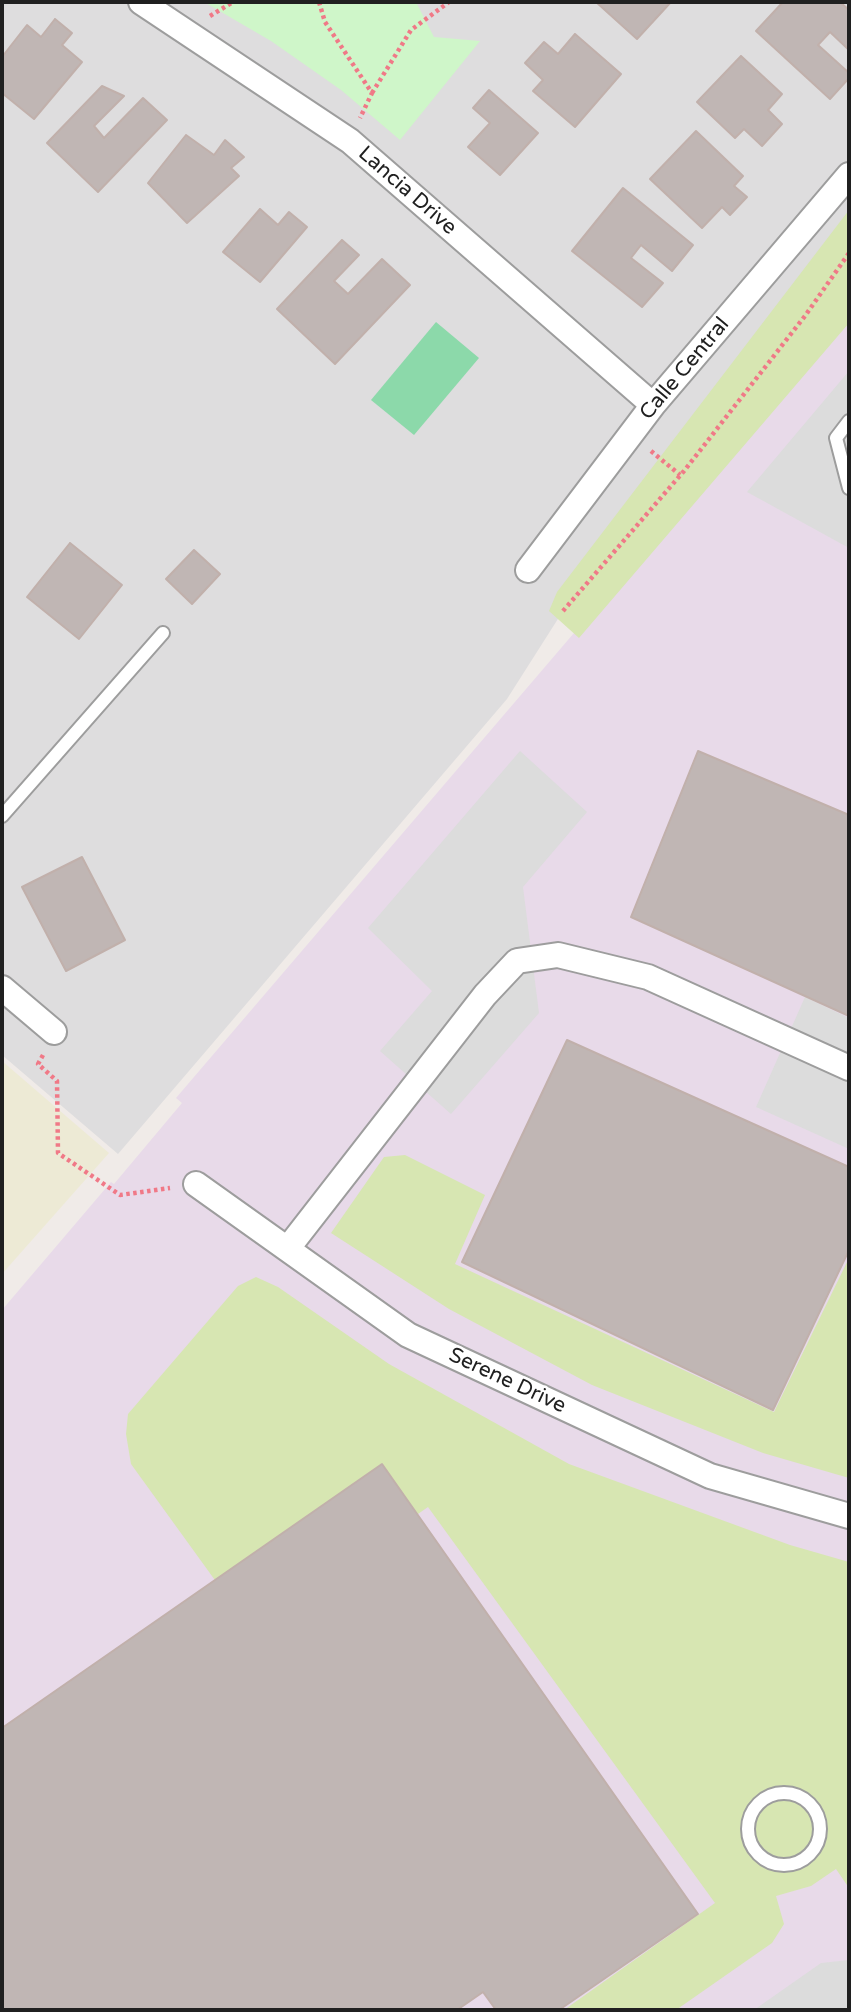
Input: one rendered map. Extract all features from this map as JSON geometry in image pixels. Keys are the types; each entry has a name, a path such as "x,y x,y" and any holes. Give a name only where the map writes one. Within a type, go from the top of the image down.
{"street":[{"name":"Lancia Drive","path":"141,2 350,141 653,405"},
{"name":"Calle Central","path":"528,570 653,405 849,175"},
{"path":"288,1248 485,995 517,961 558,955 648,977 849,1068"},
{"path":"2,988 54,1032"},
{"name":"Serene Drive","path":"196,1184 408,1335 710,1476 849,1516"}],"lane":[{"path":"849,422 836,438 849,488"},
{"path":"2,816 163,633"},
{"path":"780,1792 795,1794 807,1800 816,1812 820,1826 819,1840 812,1852 801,1861 787,1865 773,1864 760,1857 751,1846 747,1832 749,1817 756,1805 767,1796 780,1792"}],"path":[{"path":"319,2 324,22 372,93"},
{"path":"350,141 372,93 411,30 449,2"},
{"path":"563,611 680,475 806,316 849,253"},
{"path":"631,435 680,475"},
{"path":"54,1032 38,1064 57,1081 58,1153 120,1195 196,1184"}],"shaded area":[{"path":"2,2 849,2 849,280 563,611 507,699 118,1154 2,1055"},
{"path":"849,306 849,2010 2,2010 2,1310 111,1182 114,1184 182,1103 176,1098 639,557"},
{"path":"849,371 849,548 747,492"},
{"path":"520,751 587,812 523,887 539,1013 451,1114 380,1051 432,991 368,928"},
{"path":"805,997 849,1018 849,1149 756,1107"},
{"path":"2,1061 109,1153 2,1274"},
{"path":"849,1960 849,2010 754,2010 821,1963"}],"green space":[{"path":"204,2 416,2 434,37 480,41 400,140 341,90 271,41"},
{"path":"849,210 849,323 579,638 549,611 557,592"},
{"path":"436,322 479,358 414,435 371,400"},
{"path":"405,1155 485,1195 455,1264 774,1412 849,1258 849,1478 763,1453 592,1385 449,1309 331,1233 384,1157"},
{"path":"256,1277 278,1287 389,1364 569,1464 790,1545 849,1562 849,1888 836,1869 811,1886 776,1896 784,1924 772,1943 676,2010 564,2010 715,1903 428,1507 251,1630 131,1464 126,1434 128,1414 238,1286"}],"building":[{"path":"596,2 671,2 637,39"},
{"path":"783,2 840,2 849,10 849,50 830,32 818,45 849,73 849,78 830,99 756,31"},
{"path":"55,19 72,33 62,45 82,62 34,119 2,93 2,57 27,25 41,37"},
{"path":"575,34 621,74 575,127 533,91 543,80 525,63 544,42 558,54"},
{"path":"741,56 782,94 768,110 782,124 762,146 744,129 735,138 697,102"},
{"path":"102,86 124,96 94,126 104,138 143,98 167,120 98,192 47,143"},
{"path":"489,90 538,133 500,175 468,147 490,123 473,108"},
{"path":"696,131 743,176 734,186 747,197 730,215 722,207 702,228 650,179"},
{"path":"186,135 214,155 225,140 244,157 231,168 239,176 187,223 148,183"},
{"path":"623,188 693,245 672,271 641,245 631,258 663,283 642,307 572,251"},
{"path":"260,209 278,225 289,212 307,227 260,282 223,252"},
{"path":"342,240 359,255 334,281 348,294 382,259 410,285 335,364 277,309"},
{"path":"70,543 122,585 79,639 27,597"},
{"path":"194,550 220,574 192,604 166,579"},
{"path":"698,751 849,815 849,1016 631,917"},
{"path":"82,857 125,940 66,971 22,887"},
{"path":"567,1040 849,1167 849,1250 773,1410 462,1262"},
{"path":"382,1464 698,1914 559,2010 496,2010 483,1992 457,2010 2,2010 2,1728"}]}
